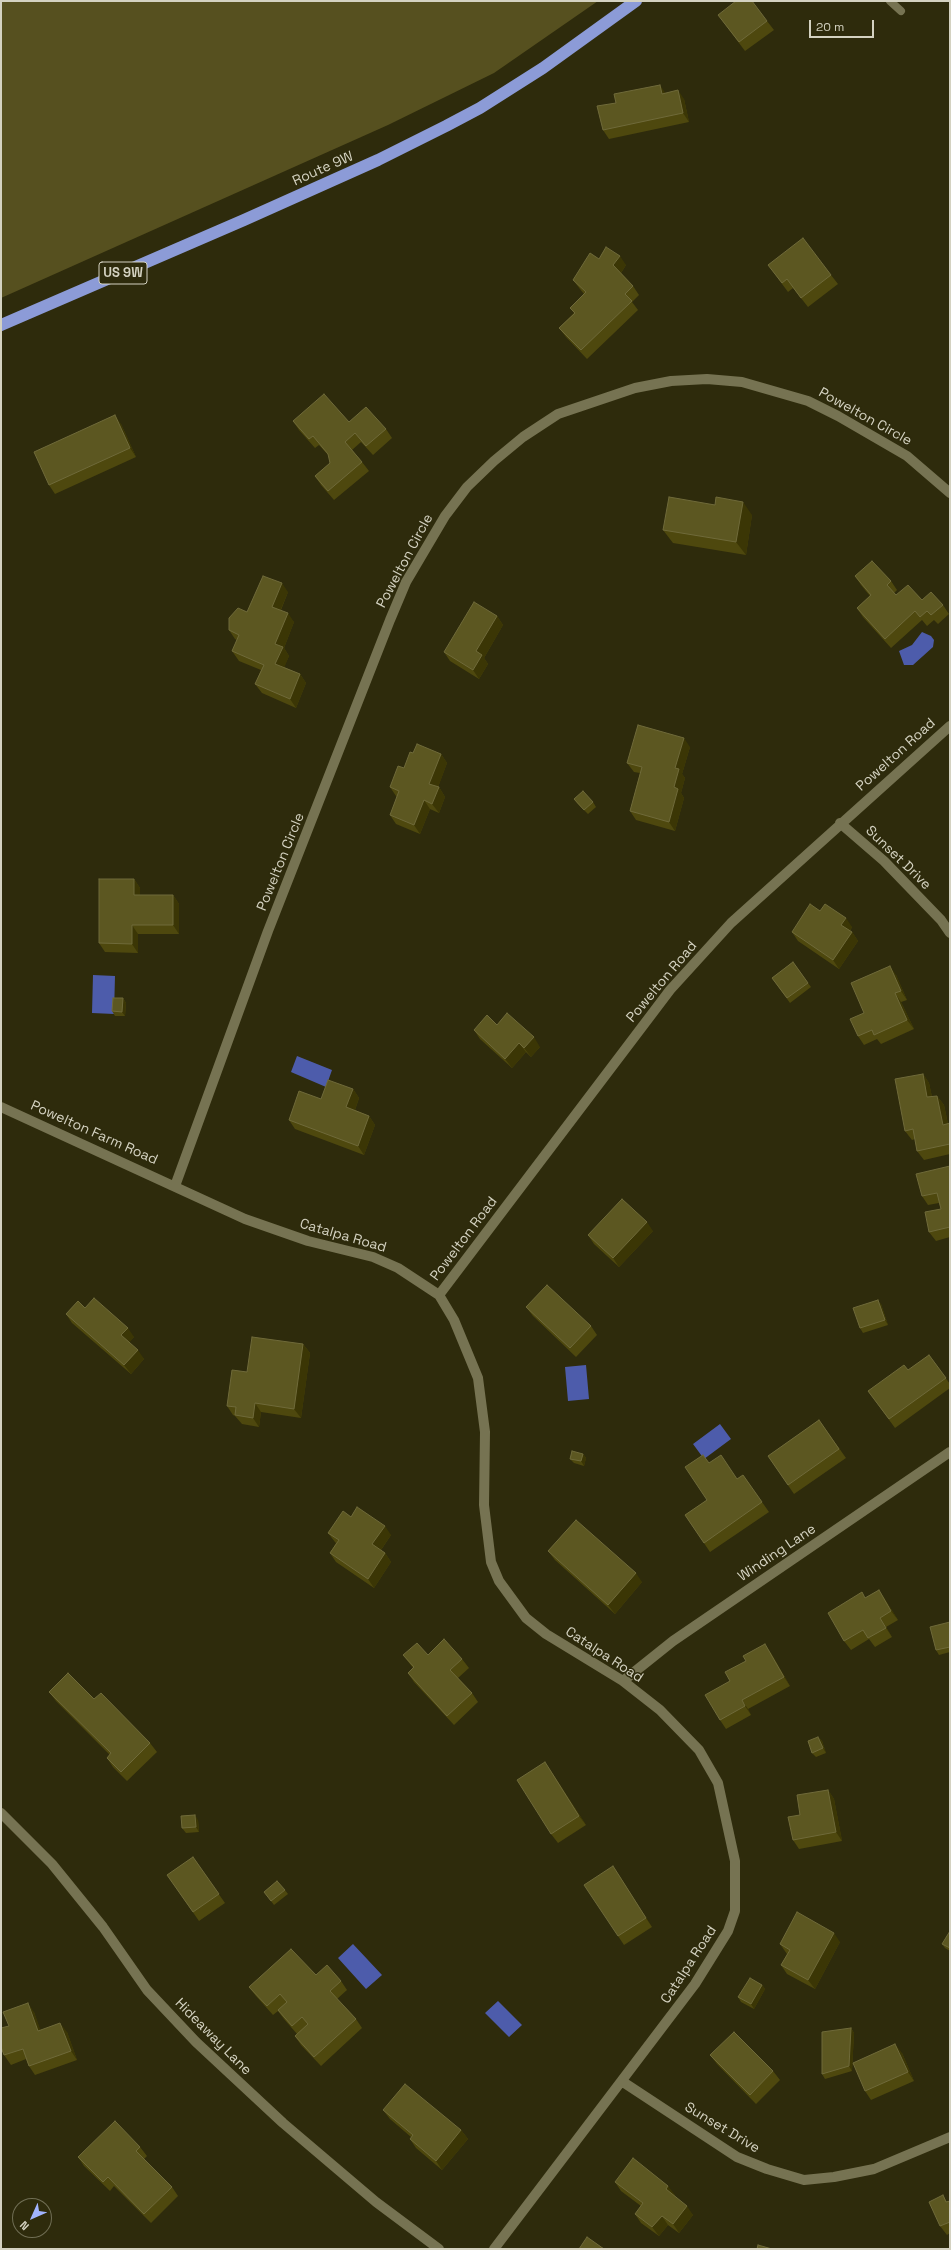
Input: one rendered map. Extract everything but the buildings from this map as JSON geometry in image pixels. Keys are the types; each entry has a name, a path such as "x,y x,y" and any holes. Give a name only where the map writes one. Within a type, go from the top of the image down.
{"highway":[{"name":"Route 9W","path":"1,325 244,220 378,160 480,108 561,56 636,1"}],"street":[{"name":"Powelton Circle","path":"175,1186 268,931 392,613 406,582 445,516 467,487 494,461 523,437 558,414 635,388 672,381 707,379 742,382 775,390 820,407 907,456 950,493"},
{"name":"Powelton Road","path":"439,1295 670,990 731,923 840,823 950,726"},
{"name":"Sunset Drive","path":"840,823 884,861 941,920 950,933"},
{"name":"Powelton Farm Road","path":"1,1107 175,1186"},
{"name":"Catalpa Road","path":"175,1186 244,1219 308,1241 373,1257 398,1268 439,1295 454,1320 478,1378 485,1432 484,1505 491,1562 499,1581 526,1618 546,1634 623,1681 660,1710 699,1750 718,1783 735,1861 735,1911 728,1931 695,1984 623,2082 494,2249"},
{"name":"Winding Lane","path":"623,1681 673,1641 950,1452"},
{"name":"Hideaway Lane","path":"1,1813 52,1864 103,1927 147,1990 196,2042 282,2123 376,2202 438,2249"},
{"name":"Sunset Drive","path":"623,2082 737,2157 766,2170 804,2180 834,2178 874,2169 950,2137"}],"lane":[{"path":"890,1 901,12"}],"shaded area":[{"path":"1,1 598,1 494,73 388,125 1,298"}],"water":[{"path":"922,632 931,636 934,640 933,647 913,665 904,665 899,651 912,645"},
{"path":"93,975 115,976 114,1014 92,1013"},
{"path":"297,1056 332,1070 326,1087 291,1072"},
{"path":"586,1365 589,1399 568,1401 565,1367"},
{"path":"720,1424 731,1439 704,1459 693,1444"},
{"path":"353,1944 382,1975 366,1989 338,1958"},
{"path":"498,2001 522,2025 509,2037 485,2013"}]}
